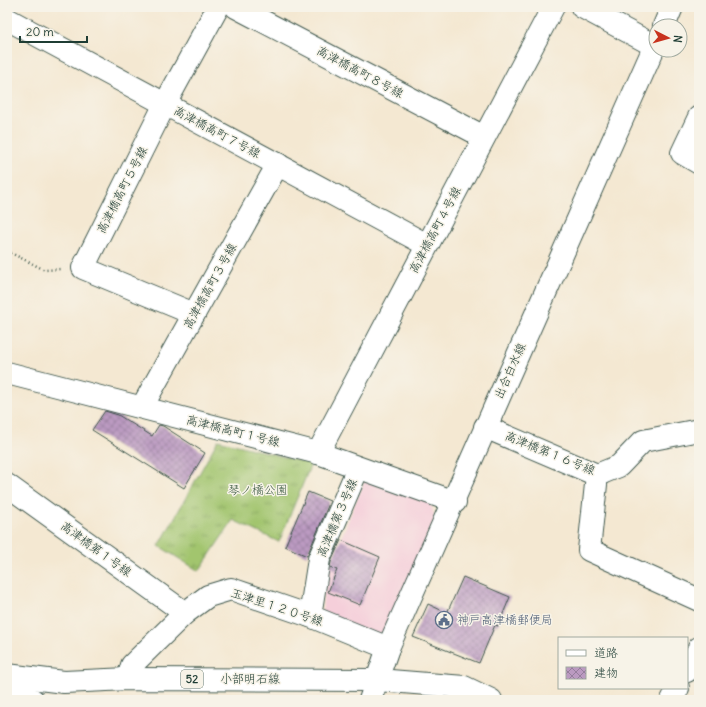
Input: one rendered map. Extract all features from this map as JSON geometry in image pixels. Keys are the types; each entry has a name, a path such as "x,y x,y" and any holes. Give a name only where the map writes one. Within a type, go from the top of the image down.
{"street":[{"name":"高津橋高町５号線","path":"83,268 165,104 218,7"},
{"name":"高津橋高町８号線","path":"236,7 484,137"},
{"name":"高津橋高町４号線","path":"318,453 553,7"},
{"path":"583,7 648,41"},
{"path":"667,18 672,7"},
{"name":"高津橋高町７号線","path":"7,19 427,245"},
{"name":"出合白水線","path":"370,700 388,648 455,502 485,427 649,58"},
{"path":"699,117 682,153 699,163"},
{"name":"高津橋高町３号線","path":"142,407 278,164"},
{"path":"83,268 194,314"},
{"name":"高津橋高町１号線","path":"7,372 318,453 455,502"},
{"name":"高津橋第１６号線","path":"485,427 597,475 619,466 643,441 699,430"},
{"name":"高津橋第３号線","path":"310,616 319,559 358,468"},
{"path":"597,475 589,550 699,600"},
{"name":"高津橋第１号線","path":"7,485 185,613"},
{"name":"玉津里１２０号線","path":"128,679 132,665 185,613 208,596 231,589 310,616 388,648"},
{"path":"688,669 699,648"},
{"name":"小部明石線","path":"7,675 64,682 128,679 378,680 464,687 491,700"},
{"path":"7,687 33,700"},
{"path":"672,700 678,689"}],"path":[{"path":"7,251 45,270 83,268"}],"shaded area":[{"path":"366,477 430,502 436,520 381,640 322,618 323,596 327,572"}],"green space":[{"name":"琴ノ橋公園","path":"218,440 311,464 279,542 233,520 199,571 159,546"}],"building":[{"path":"105,411 118,415 152,436 159,425 163,426 205,453 184,488 92,430"},
{"path":"308,492 330,501 307,556 285,546"},
{"path":"341,540 380,557 360,605 328,592 337,570 330,567 331,562"},
{"path":"463,577 510,597 498,626 495,625 479,663 413,637 428,604 447,613"}],"place":[{"name":"神戸高津橋郵便局","path":"444,620"}]}
